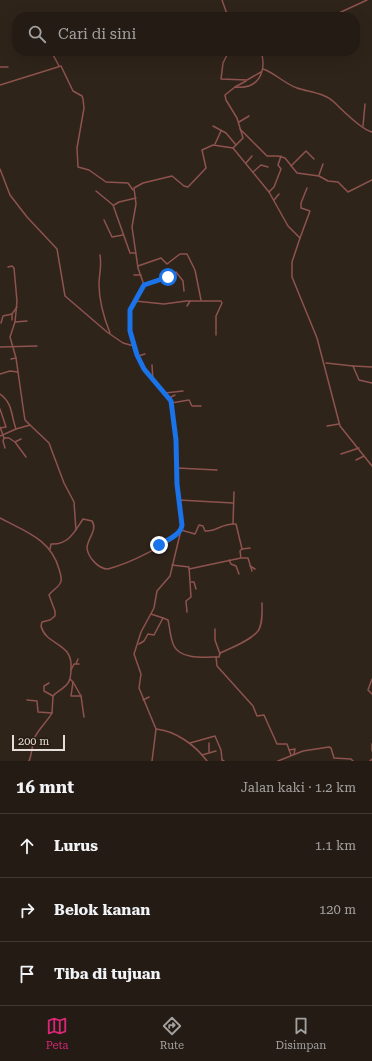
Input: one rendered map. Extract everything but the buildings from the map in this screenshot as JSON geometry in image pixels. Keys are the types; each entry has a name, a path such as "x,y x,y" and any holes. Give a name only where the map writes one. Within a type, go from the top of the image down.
{"street":[{"path":"222,0 226,12"},
{"path":"341,12 368,0"},
{"path":"54,56 59,66 64,68 73,92 80,94 83,99 84,108 77,148 78,167 91,171 106,182 128,183 133,190 136,198 132,224 138,266 144,285"},
{"path":"226,56 223,63 221,79 247,80"},
{"path":"235,87 251,86 263,70 264,61 262,56"},
{"path":"0,85 59,66"},
{"path":"0,67 8,67"},
{"path":"233,148 243,139 239,122 225,98 227,92 263,70"},
{"path":"263,70 297,88 312,92 333,101 339,108 363,126 367,131 372,132"},
{"path":"363,126 365,104"},
{"path":"239,122 249,116"},
{"path":"213,126 226,133 236,145"},
{"path":"240,129 267,156 280,156 285,158 297,173 319,176 328,181 340,183 349,192 372,180"},
{"path":"215,144 221,131"},
{"path":"133,190 135,186 170,176 175,178 185,187 189,187 206,168 202,150 215,144 233,148 269,192 288,226 300,238"},
{"path":"291,166 306,152 314,159"},
{"path":"246,164 252,156"},
{"path":"269,192 274,187 281,169 278,165 280,156"},
{"path":"319,176 323,164"},
{"path":"253,172 261,165 268,167"},
{"path":"0,169 8,191 24,215 57,249 66,296 123,343 134,346"},
{"path":"307,188 301,203 301,208 310,211 292,262 292,277 314,330 325,363 339,424 347,437 359,448 372,466"},
{"path":"96,191 114,206 130,253 136,253"},
{"path":"274,200 279,194"},
{"path":"114,206 119,202 136,198"},
{"path":"104,220 112,236 123,235"},
{"path":"138,266 161,258 167,264 180,254 187,254 195,270 201,300"},
{"path":"100,255 101,277 99,286 101,303 110,333"},
{"path":"8,267 12,266 14,268 16,307 15,322 10,337 16,358 25,418 30,425 49,443 64,483 74,502 76,530"},
{"path":"152,761 156,729 138,686 141,673 134,655 139,644 141,632 151,614 157,591 168,579 182,530 182,518 179,500 171,403 169,398 144,369 138,356 130,331 130,313 135,300 144,285 170,276 172,277 176,272 183,281 184,291"},
{"path":"134,275 141,275"},
{"path":"135,300 161,304 201,300 222,301 216,316 216,335"},
{"path":"187,306 190,301"},
{"path":"12,320 12,314 16,307"},
{"path":"1,323 4,315 12,314"},
{"path":"15,322 27,321"},
{"path":"0,347 37,346"},
{"path":"138,356 145,354"},
{"path":"11,359 16,358"},
{"path":"325,363 372,367"},
{"path":"152,365 153,381"},
{"path":"353,366 359,380 372,383"},
{"path":"0,374 10,371 18,372"},
{"path":"165,393 183,391"},
{"path":"0,394 8,401 16,429"},
{"path":"169,398 175,395"},
{"path":"171,403 189,400 192,406 201,406"},
{"path":"0,409 6,427 0,428 1,436 4,438 9,438 15,442 26,457"},
{"path":"327,426 339,424"},
{"path":"1,436 16,429 30,425"},
{"path":"4,438 3,441 5,448"},
{"path":"15,442 22,439"},
{"path":"342,454 359,448"},
{"path":"356,460 364,456"},
{"path":"177,468 217,470"},
{"path":"233,524 234,492"},
{"path":"179,500 233,503"},
{"path":"0,518 33,534 50,551 56,559 61,581 49,595 55,611 55,616 50,620 42,622 41,626 48,637 66,649 70,658 70,679 66,686 53,696 52,713 42,725 35,737 29,761"},
{"path":"50,551 50,545 62,544 76,530 83,519 93,522 92,533 87,549 94,562 105,569 140,556 182,530"},
{"path":"182,530 194,534 200,526 203,526 205,531 210,532 215,531 219,526 233,524 237,526 242,550 240,552 242,558"},
{"path":"242,550 250,548"},
{"path":"189,569 229,560 248,558 252,571"},
{"path":"229,560 231,564 236,566 239,574"},
{"path":"172,565 188,566 189,569 191,599 186,601 187,612"},
{"path":"250,566 255,569"},
{"path":"190,582 194,582 196,589"},
{"path":"151,614 168,620 173,644 178,650 197,657 220,657 220,654 252,636 258,630 262,620 262,603"},
{"path":"139,644 144,641 148,634 154,635 163,618"},
{"path":"216,629 215,640 220,654"},
{"path":"216,657 218,666 253,706 257,716 264,716 277,744 287,744 292,755"},
{"path":"71,670 78,659"},
{"path":"70,679 81,696 84,717"},
{"path":"372,679 368,690 372,694"},
{"path":"72,682 71,696 81,696"},
{"path":"49,683 44,686 44,691 53,696"},
{"path":"143,700 149,697"},
{"path":"27,700 37,701 38,712 52,713"},
{"path":"156,729 166,730 190,744 207,761"},
{"path":"190,744 204,738 215,736 222,760 224,761"},
{"path":"208,743 209,752"},
{"path":"372,744 372,751"},
{"path":"278,761 303,751 329,747 332,748 334,758 351,758 353,761"},
{"path":"290,750 295,749 292,755"},
{"path":"202,755 216,751"}],"route":[{"path":"159,545 182,529 182,518 177,484 176,440 170,400 149,376 137,355 130,331 130,310 144,288 144,285 168,277"}]}
